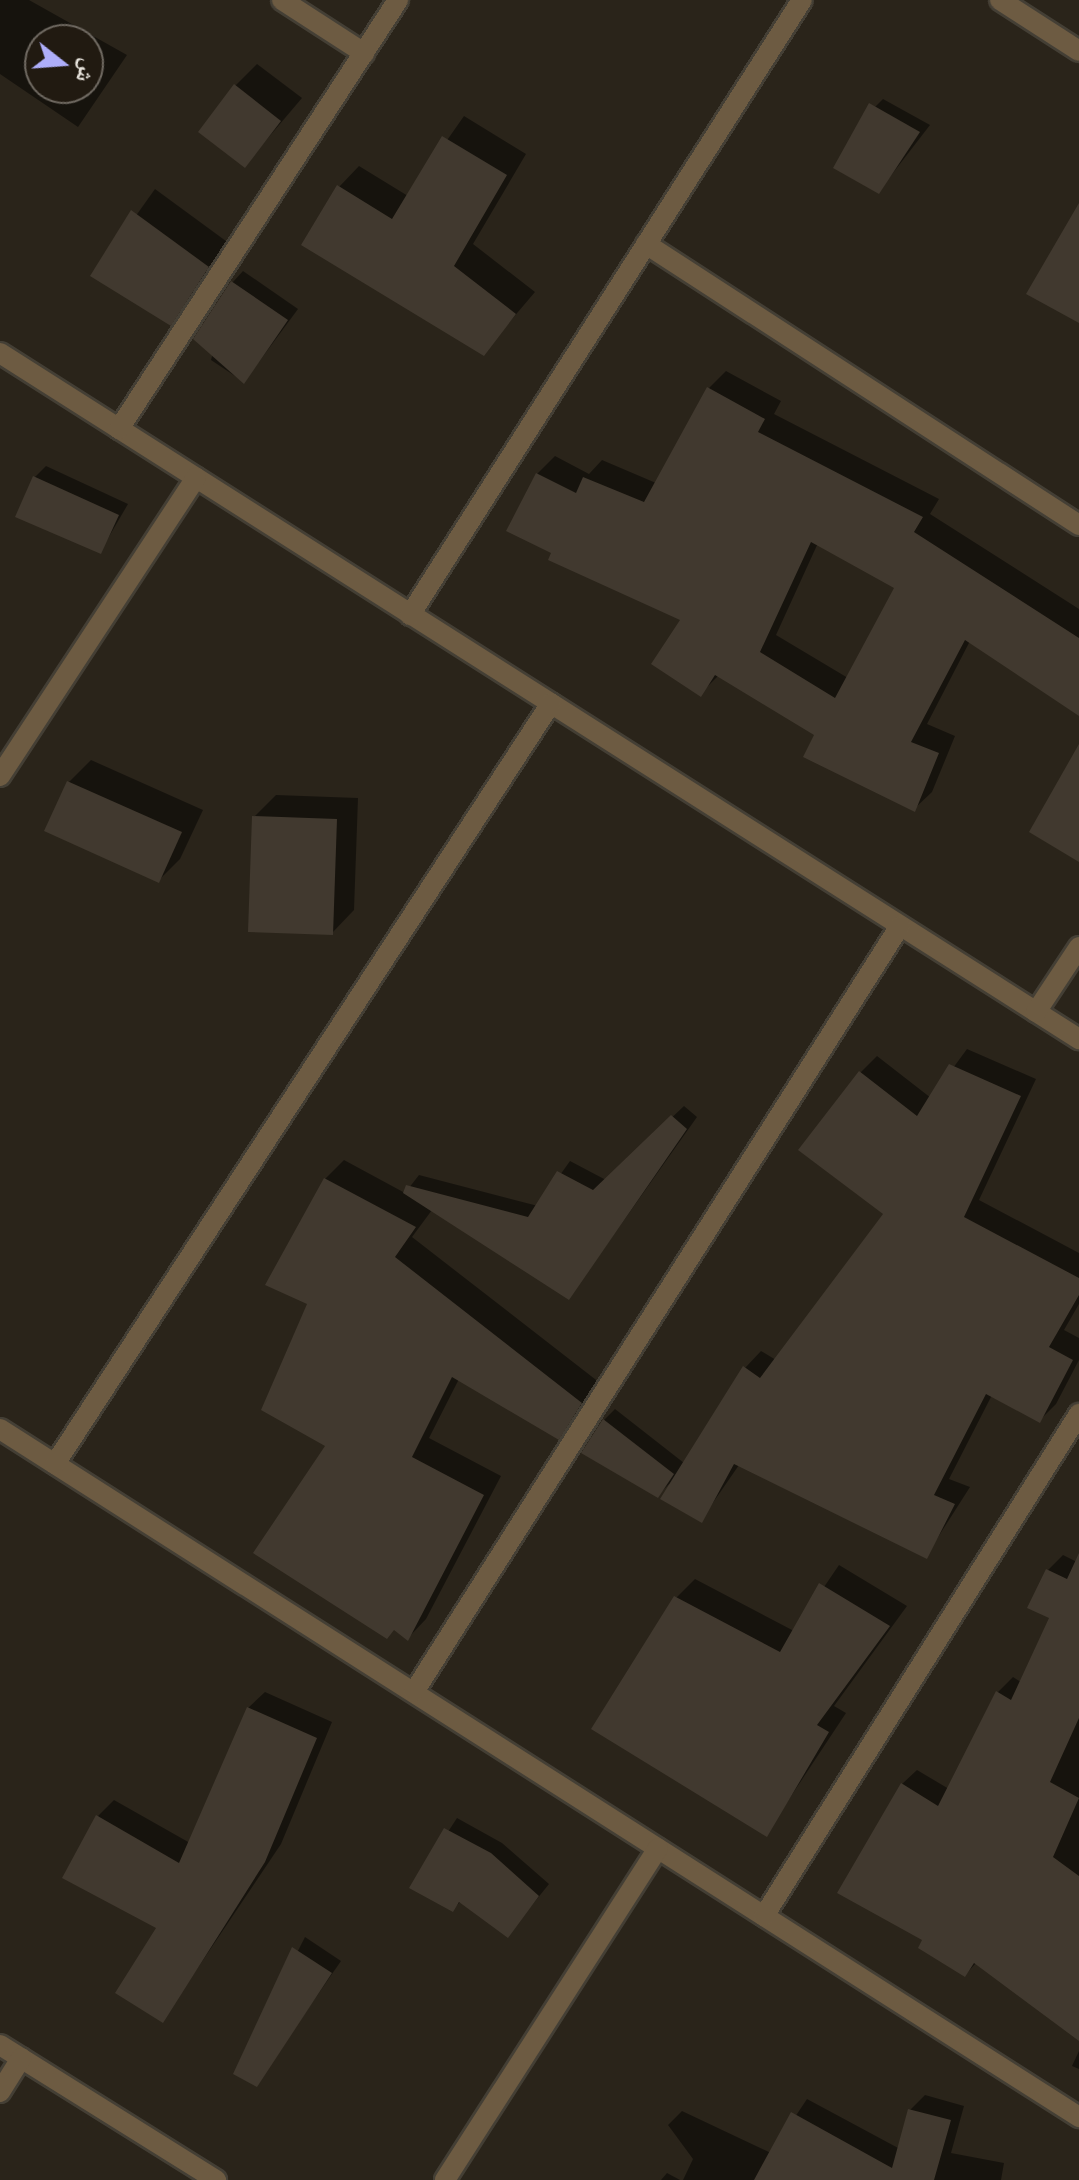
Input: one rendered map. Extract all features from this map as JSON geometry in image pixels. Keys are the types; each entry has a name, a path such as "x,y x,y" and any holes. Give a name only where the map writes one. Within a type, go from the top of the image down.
{"street":[{"path":"282,0 364,53"},
{"path":"119,429 398,0"},
{"path":"410,615 802,0"},
{"path":"1000,0 1079,51"},
{"path":"646,244 1079,525"},
{"path":"0,353 1079,1039"},
{"path":"0,776 196,478"},
{"path":"55,1464 551,703"},
{"path":"414,1692 900,926"},
{"path":"1036,1012 1079,947"},
{"path":"764,1916 1079,1414"},
{"path":"0,1429 1079,2117"},
{"path":"445,2180 658,1848"},
{"path":"0,2045 216,2180"},
{"path":"0,2092 21,2058"}],"building":[{"path":"234,84 281,121 245,168 198,132"},
{"path":"869,103 920,132 879,194 833,168"},
{"path":"442,136 507,175 454,266 516,314 484,356 301,245 337,185 392,219"},
{"path":"1079,203 1079,323 1026,294"},
{"path":"131,210 209,267 171,326 90,276"},
{"path":"231,281 288,320 244,384 193,339"},
{"path":"707,387 765,419 758,432 923,517 914,532 1079,638 1079,716 965,640 911,742 939,753 915,812 803,757 814,735 715,675 701,697 651,664 680,620 548,560 551,553 506,531 536,473 576,493 583,477 644,502","holes":["811,542 894,588 835,698 760,652"]},
{"path":"33,476 119,515 101,554 15,517"},
{"path":"1079,744 1079,862 1029,832"},
{"path":"67,781 182,832 159,883 44,831"},
{"path":"252,816 337,819 333,935 248,932"},
{"path":"949,1064 1021,1096 964,1217 1079,1278 1079,1295 1049,1347 1073,1360 1040,1423 986,1394 934,1495 955,1504 927,1559 734,1464 702,1523 660,1499 743,1366 760,1378 883,1214 798,1150 859,1071 917,1116"},
{"path":"671,1115 687,1129 569,1300 403,1193 406,1185 528,1217 557,1171 593,1190"},
{"path":"324,1178 416,1227 395,1257 582,1403 559,1440 452,1377 412,1457 484,1495 408,1641 394,1630 387,1639 253,1553 325,1446 261,1410 307,1304 265,1285"},
{"path":"603,1419 674,1474 658,1498 581,1453"},
{"path":"1079,1553 1079,1718 1050,1782 1079,1798 1053,1857 1079,1876 1079,2041 974,1963 965,1977 918,1948 922,1940 837,1893 901,1783 938,1806 996,1691 1011,1700 1049,1618 1027,1608 1046,1569 1067,1579"},
{"path":"819,1583 890,1626 817,1725 829,1732 767,1837 591,1729 674,1596 780,1652"},
{"path":"247,1707 317,1738 265,1862 163,2023 115,1993 156,1928 62,1878 96,1815 179,1863"},
{"path":"444,1828 491,1853 539,1896 508,1938 459,1902 453,1912 409,1888"},
{"path":"292,1947 332,1973 257,2087 233,2074"},
{"path":"908,2109 951,2120 934,2180 754,2180 791,2112 892,2168"}]}
